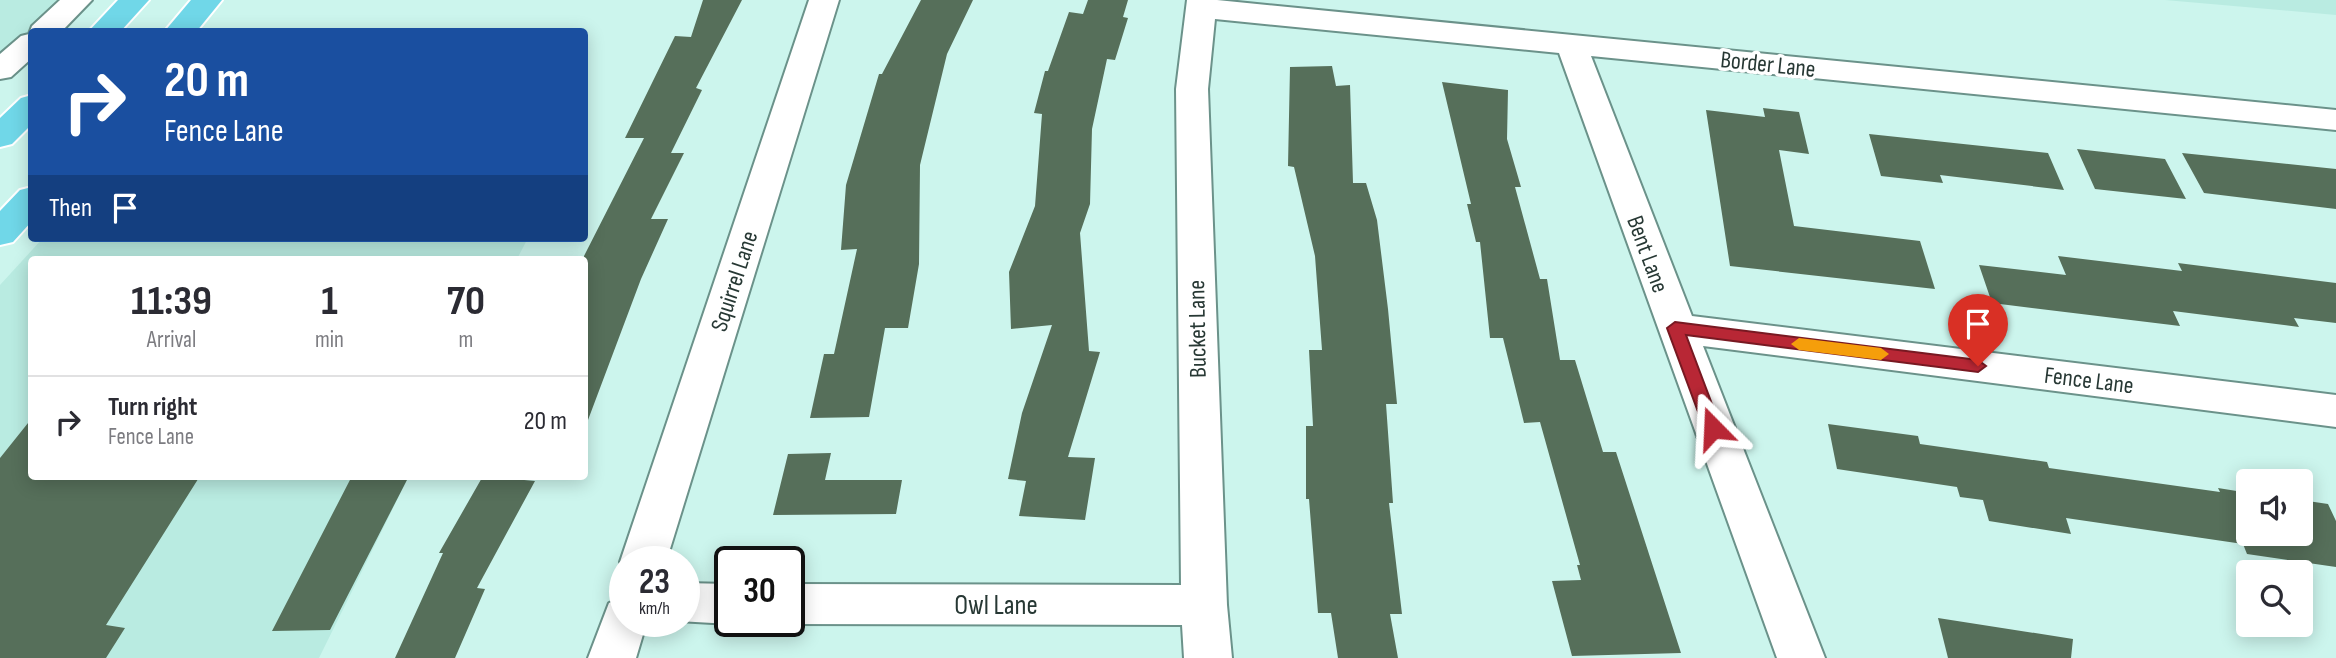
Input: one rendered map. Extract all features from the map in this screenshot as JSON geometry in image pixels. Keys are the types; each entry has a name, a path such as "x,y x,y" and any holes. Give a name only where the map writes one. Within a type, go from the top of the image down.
{"main road":[{"path":"107,28 134,0"},
{"path":"182,28 207,0"},
{"path":"0,119 28,95"},
{"path":"0,137 28,109"},
{"path":"0,233 28,202"}],"street":[{"path":"47,28 77,0"},
{"name":"Squirrel Lane","path":"648,546 824,0"},
{"name":"Border Lane","path":"1201,5 1571,45 2336,120"},
{"name":"Bucket Lane","path":"1201,5 1192,89 1204,605 1208,658"},
{"path":"0,70 28,45"},
{"name":"Bent Lane","path":"1571,45 1801,658"},
{"name":"Fence Lane","path":"1675,328 2336,411"},
{"name":"Owl Lane","path":"805,604 1204,605"},
{"path":"612,658 619,637"}],"shaded area":[{"path":"0,0 69,0 37,28 28,28 28,36 0,65"},
{"path":"2165,0 2336,0 2336,15"},
{"path":"39,242 526,242 519,256 28,256 28,480 407,480 319,658 0,658 0,285"}],"building":[{"path":"703,0 742,0 696,88 702,90 671,153 684,153 651,219 668,219 641,279 588,420 588,256 584,256 644,138 625,138 675,36 691,37"},
{"path":"921,0 973,0 947,54 920,165 919,264 908,328 885,328 869,417 810,418 824,354 834,354 857,249 841,250 846,185 879,74 882,74"},
{"path":"1088,0 1128,0 1123,17 1128,18 1115,60 1107,59 1092,129 1090,204 1080,233 1089,351 1100,352 1068,457 1095,458 1085,520 1019,516 1026,481 1008,479 1022,413 1052,325 1011,329 1009,272 1035,206 1042,114 1034,113 1045,71 1048,71 1069,12 1083,14"},
{"path":"1332,66 1336,86 1350,85 1353,183 1366,183 1377,220 1388,309 1397,404 1386,404 1393,503 1389,503 1402,614 1390,614 1398,658 1338,658 1331,613 1318,613 1309,499 1306,499 1306,426 1313,426 1309,350 1322,350 1315,256 1294,167 1288,166 1290,67"},
{"path":"1442,82 1508,90 1507,139 1521,187 1515,187 1540,279 1547,279 1560,360 1575,360 1603,452 1616,452 1681,653 1572,656 1552,581 1581,580 1577,565 1580,565 1540,422 1524,423 1503,338 1490,338 1480,242 1476,242 1467,204 1471,204"},
{"path":"1763,108 1799,112 1809,154 1779,150 1794,226 1920,241 1935,289 1730,266 1706,110 1765,117"},
{"path":"1869,134 2048,153 2064,190 1940,175 1943,183 1881,176"},
{"path":"2077,149 2165,159 2186,199 2095,189"},
{"path":"2182,153 2336,169 2336,209 2204,193"},
{"path":"2058,256 2182,271 2178,263 2336,283 2336,323 2294,318 2299,327 2173,311 2180,326 1992,303 1979,265 2066,275"},
{"path":"28,423 28,480 197,480 106,625 125,628 106,658 0,658 0,458"},
{"path":"1828,424 1918,436 1920,444 2047,462 2049,468 2220,492 2218,488 2236,491 2236,543 2066,518 2071,534 1989,521 1983,500 1960,497 1957,487 1837,469"},
{"path":"831,453 825,480 902,480 896,514 773,515 788,454"},
{"path":"350,480 407,480 330,630 272,631"},
{"path":"481,480 535,481 477,588 485,589 455,658 395,658 443,553 439,553"},
{"path":"2313,502 2328,504 2336,521 2336,567 2313,564 2313,560 2288,560 2247,554 2244,546 2313,546"},
{"path":"1938,618 2073,639 2071,658 1948,658"}],"slow traffic":[{"path":"1799,344 1881,354"}],"route":[{"path":"1713,428 1675,328 1978,366"}]}
